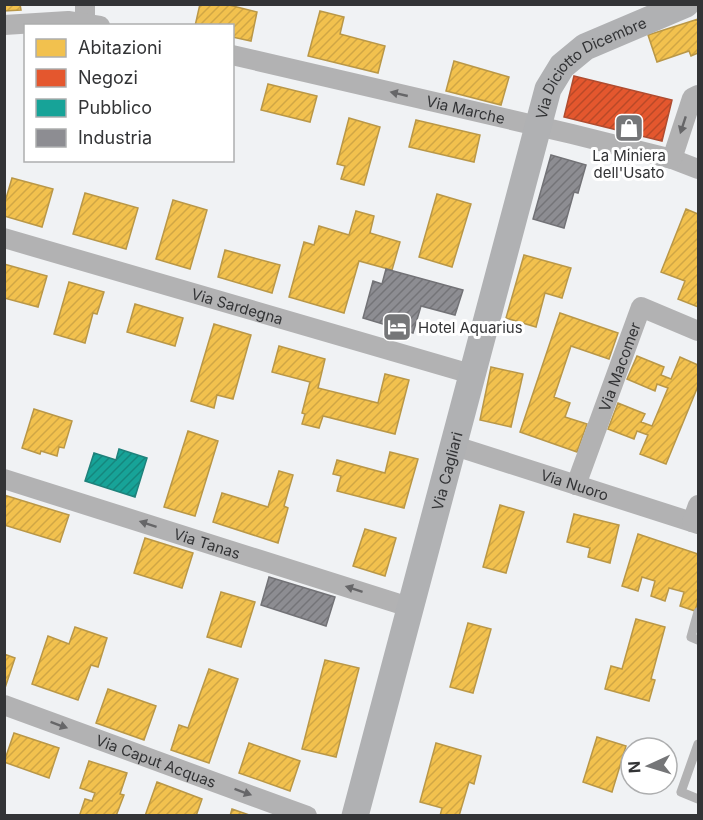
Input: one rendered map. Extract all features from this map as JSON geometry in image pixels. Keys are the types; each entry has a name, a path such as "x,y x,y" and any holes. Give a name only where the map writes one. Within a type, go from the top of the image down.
{"street":[{"name":"Via Diciotto Dicembre","path":"538,126 548,89 562,66 577,53 585,47 686,4"},
{"path":"4,25 90,18"},
{"name":"Via Marche","path":"234,55 538,126 672,159 699,168"},
{"path":"672,159 692,98 699,95"},
{"name":"Via Cagliari","path":"354,816 538,126"},
{"name":"Via Sardegna","path":"4,238 471,374"},
{"name":"Via Macomer","path":"576,485 641,308 699,331"},
{"name":"Via Nuoro","path":"452,445 576,485 696,517"},
{"name":"Via Tanas","path":"4,478 409,607"},
{"name":"Via Caput Acquas","path":"4,705 307,816"}],"lane":[{"path":"699,612 691,637 699,640"},
{"path":"699,744 681,792 699,799"}],"building: Abitazioni":[{"path":"4,4 20,4 21,10 4,11"},
{"path":"200,4 225,4 257,12 251,41 234,37 234,24 195,24"},
{"path":"320,11 344,17 340,34 385,46 378,73 308,56"},
{"path":"698,19 698,53 691,56 689,51 657,62 648,35"},
{"path":"454,61 509,77 501,105 446,91"},
{"path":"268,84 317,96 310,122 261,110"},
{"path":"349,118 380,127 364,185 341,179 345,166 337,164"},
{"path":"416,120 480,135 474,162 409,147"},
{"path":"12,178 53,189 42,227 4,216 4,205"},
{"path":"85,193 138,208 126,249 73,234"},
{"path":"437,194 471,204 452,267 419,257"},
{"path":"173,200 207,210 190,269 156,259"},
{"path":"686,209 698,214 698,307 678,299 685,281 661,272"},
{"path":"356,211 374,216 370,233 400,242 392,270 359,261 344,313 289,297 304,242 314,245 319,226 349,235"},
{"path":"225,250 280,265 272,293 218,277"},
{"path":"524,255 571,268 562,298 545,293 536,327 506,318"},
{"path":"4,264 47,276 38,307 4,298"},
{"path":"69,282 104,292 97,314 93,313 85,343 54,334"},
{"path":"135,304 183,318 175,346 127,332"},
{"path":"560,313 618,333 609,359 571,346 554,397 570,403 565,417 587,424 577,452 520,432"},
{"path":"214,324 251,335 233,399 217,395 214,408 191,401"},
{"path":"279,346 325,359 318,388 378,403 385,374 409,380 395,434 323,416 319,428 302,424 305,414 302,413 310,382 272,372"},
{"path":"637,356 664,367 661,375 671,379 680,357 698,365 698,386 666,464 640,454 648,435 637,431 634,439 608,429 618,403 645,414 641,422 652,426 668,388 657,384 655,391 627,379"},
{"path":"491,367 523,374 511,427 480,420"},
{"path":"34,409 72,421 64,448 59,447 57,456 41,451 40,454 22,448"},
{"path":"188,431 218,441 195,516 164,507"},
{"path":"390,452 418,459 404,508 337,491 341,476 333,474 337,460 385,473"},
{"path":"279,471 293,475 284,506 288,508 278,543 213,522 222,493 268,507"},
{"path":"4,495 69,515 60,542 4,525"},
{"path":"500,505 524,512 506,573 483,567"},
{"path":"574,514 619,525 610,563 588,557 590,548 567,542"},
{"path":"365,529 396,538 385,576 353,566"},
{"path":"638,534 698,554 698,601 695,611 680,606 684,592 669,588 665,601 651,596 655,581 642,577 638,591 622,586"},
{"path":"145,538 193,553 182,588 134,573"},
{"path":"221,592 255,602 241,647 207,637"},
{"path":"636,619 665,627 651,679 655,680 649,701 605,689 611,666 622,669"},
{"path":"468,623 491,629 473,693 450,687"},
{"path":"75,627 107,638 98,667 91,665 78,700 32,684 48,636 69,644"},
{"path":"4,654 15,658 5,688 4,688"},
{"path":"325,660 359,668 336,757 302,749"},
{"path":"209,669 238,679 209,763 171,750 179,725 188,728"},
{"path":"108,689 156,706 144,740 96,723"},
{"path":"14,733 59,748 49,778 4,762"},
{"path":"597,737 619,744 619,769 612,792 583,782"},
{"path":"249,743 300,761 290,791 239,773"},
{"path":"436,743 481,756 474,784 469,782 459,816 440,816 442,808 420,802"},
{"path":"89,761 127,773 120,794 124,795 116,816 80,814 85,799 92,801 95,793 80,788"},
{"path":"157,782 202,799 196,816 145,816"},
{"path":"232,809 252,816 230,816"}],"building: Negozi":[{"path":"574,76 672,100 662,141 564,117"}],"building: Pubblico":[{"path":"119,449 147,458 135,497 85,481 94,453 116,460"}],"building: Industria":[{"path":"551,155 586,165 578,193 574,192 564,228 533,219"},
{"path":"386,269 463,290 455,315 421,306 413,333 363,318 373,281 382,284"},
{"path":"269,577 335,597 326,626 261,605"}],"place":[{"name":"La Miniera dell'Usato","path":"629,128"},
{"name":"Hotel Aquarius","path":"397,327"}]}
